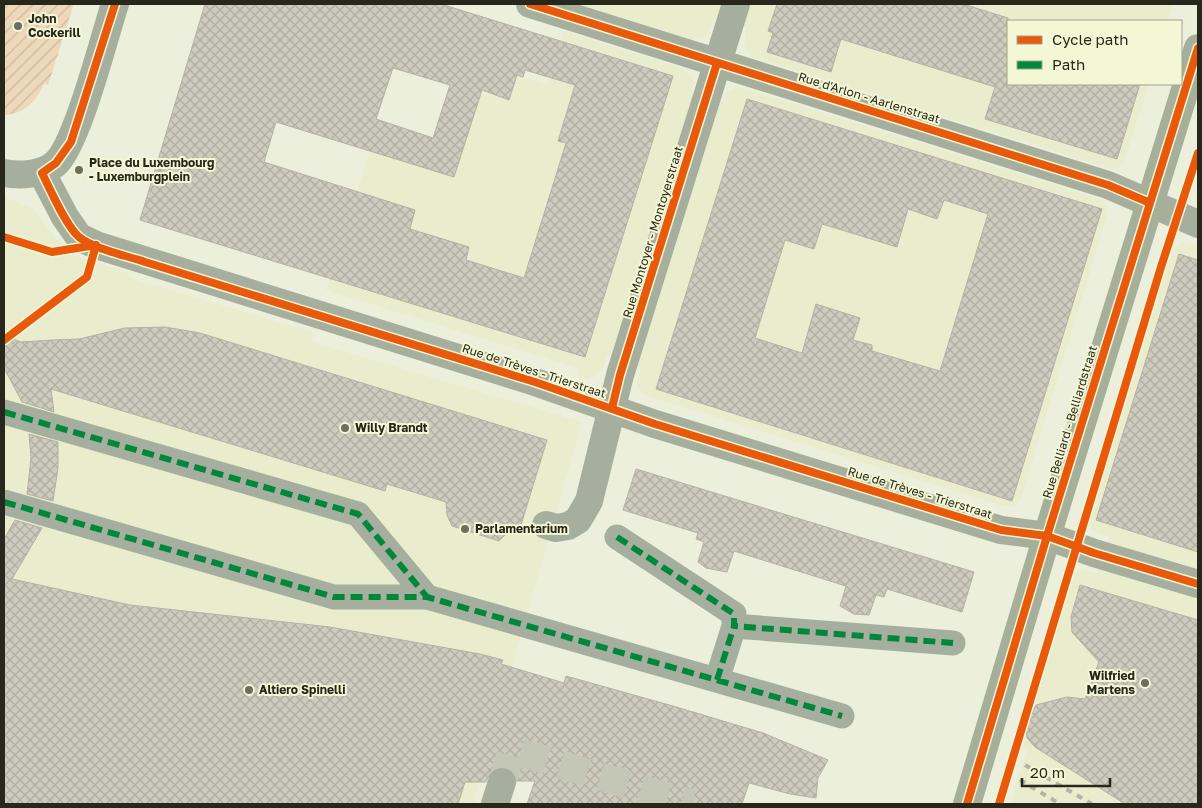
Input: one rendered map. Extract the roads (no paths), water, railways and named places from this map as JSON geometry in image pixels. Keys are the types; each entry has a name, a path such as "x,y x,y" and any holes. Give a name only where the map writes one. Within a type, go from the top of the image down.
{"main road":[{"name":"Rue Belliard - Belliardstraat","path":"967,804 1047,536 1198,48"}],"street":[{"path":"4,173 42,173 56,164 71,142 115,4"},
{"name":"Rue d'Arlon - Aarlenstraat","path":"530,4 1108,185 1198,224"},
{"name":"Rue Montoyer - Montoyerstraat","path":"546,525 556,528 568,526 578,520 589,501 620,375 736,4"},
{"name":"Rue de Trèves - Trierstraat","path":"42,173 65,217 79,236 96,245 535,382 654,424 1001,530 1047,536 1094,553 1198,584"},
{"path":"4,412 358,514 428,597"},
{"path":"4,502 334,597 428,597 842,716"},
{"path":"617,537 734,614 734,626 717,680"},
{"path":"734,626 953,643"}],"tunnel":[{"path":"502,782 512,750 692,804"}],"railway":[{"path":"1025,765 1092,804"},
{"path":"1020,780 1060,804"}],"place":[{"name":"John Cockerill","path":"18,26"},
{"name":"Place du Luxembourg - Luxemburgplein","path":"79,170"},
{"name":"Willy Brandt","path":"345,428"},
{"name":"Parlamentarium","path":"465,529"},
{"name":"Wilfried Martens","path":"1145,683"},
{"name":"Altiero Spinelli","path":"249,690"}]}
